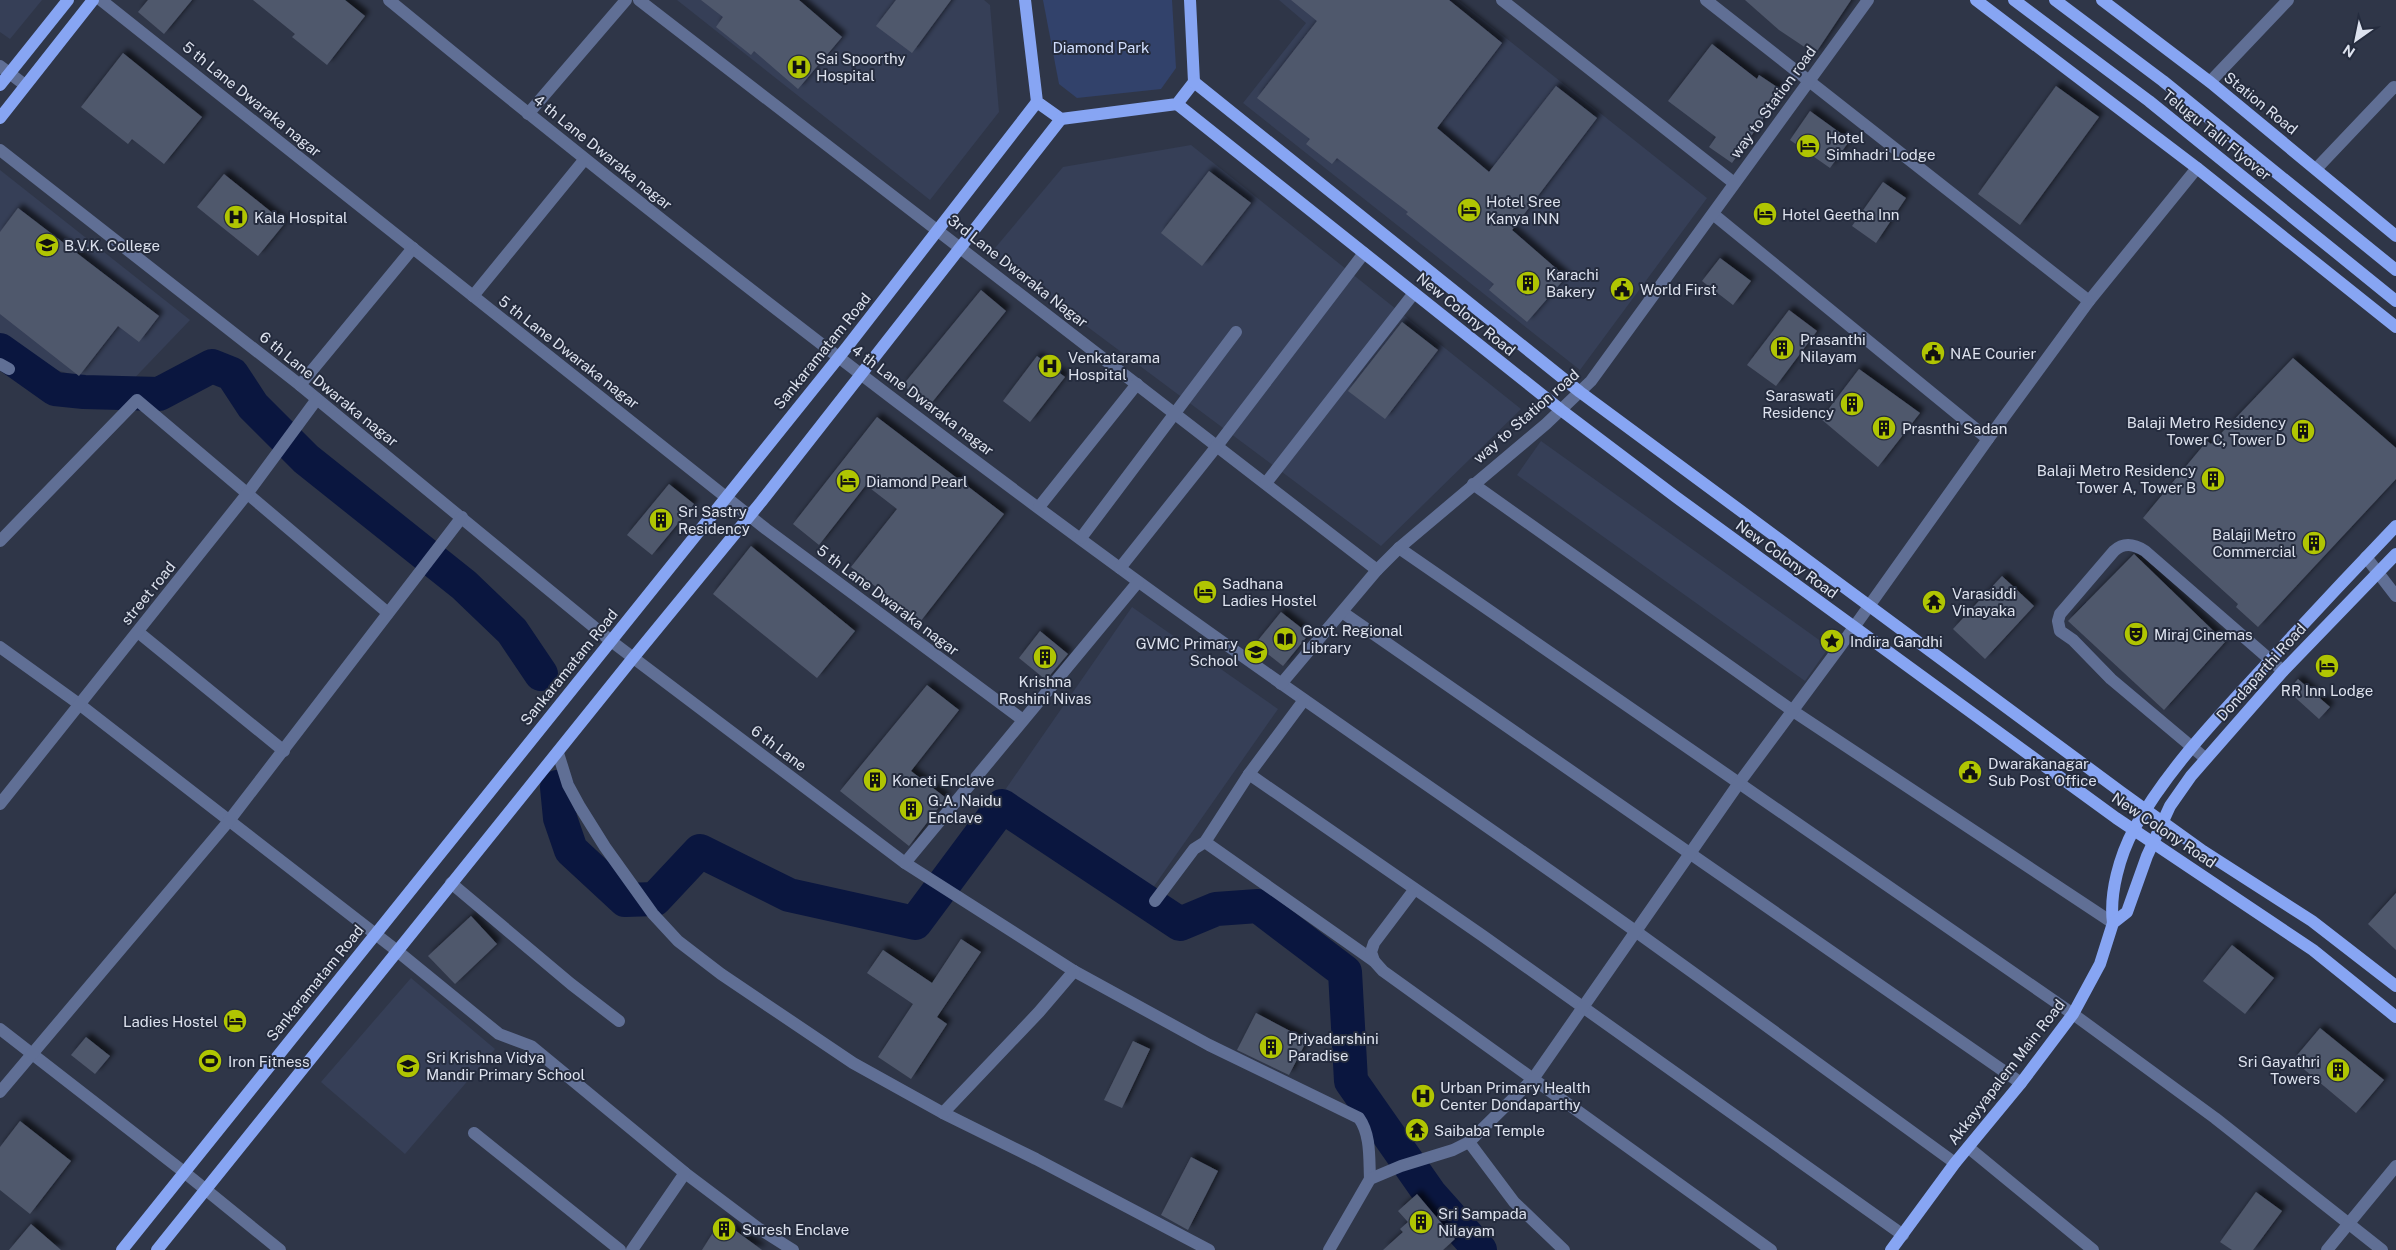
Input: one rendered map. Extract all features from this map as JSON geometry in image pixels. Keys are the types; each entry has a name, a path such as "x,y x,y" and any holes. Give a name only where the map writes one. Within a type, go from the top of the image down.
{"main road":[{"path":"0,85 5,69 68,0"},
{"path":"0,118 93,0"},
{"path":"1025,0 1037,102 1061,119 1176,104 1194,82 1190,0"},
{"path":"1976,0 2197,168 2396,327"},
{"name":"Telugu Talli Flyover","path":"2014,0 2149,101 2396,301"},
{"name":"Telugu Talli Flyover","path":"2055,0 2163,81 2396,270"},
{"name":"Station Road","path":"2102,0 2210,82 2396,236"},
{"name":"New Colony Road","path":"1194,82 1580,392 2163,823 2312,921 2396,986"},
{"name":"Sankaramatam Road","path":"122,1250 839,357 1037,102"},
{"name":"New Colony Road","path":"1176,104 1561,410 1854,628 2134,830 2312,950 2396,1017"},
{"path":"157,1250 396,950 750,516 1061,119"},
{"path":"2113,923 2110,906 2124,852 2146,810 2211,724 2396,526"},
{"name":"Dondaparthi Road","path":"2163,823 2170,806 2205,758 2283,671 2396,554"},
{"name":"Akkayyapalem Main Road","path":"1891,1250 1955,1163 2021,1083 2073,1014 2100,964 2113,923 2128,912 2147,856 2163,823"}],"street":[{"name":"5 th Lane Dwaraka nagar","path":"101,0 750,516 1022,720"},
{"name":"4 th Lane Dwaraka nagar","path":"389,0 584,160 839,357 1138,582 1636,932 1955,1163"},
{"path":"528,114 626,0"},
{"name":"3rd Lane Dwaraka Nagar","path":"639,0 1377,570"},
{"path":"1502,0 1734,183"},
{"path":"1706,0 2089,301"},
{"name":"way to Station road","path":"1281,684 1377,570 1399,548 1561,410 1580,392 1611,356 1734,183 1868,0"},
{"path":"2210,82 2288,0"},
{"path":"5,69 25,85"},
{"path":"2316,169 2395,87"},
{"name":"6 th Lane Dwaraka nagar","path":"0,150 300,385 633,658"},
{"path":"472,296 584,160"},
{"path":"1329,1250 1370,1179 1469,1142 1533,1079 1739,783 1854,628 1988,439 2089,301 2197,168"},
{"path":"1713,214 1988,439"},
{"path":"300,385 413,248"},
{"path":"1120,568 1218,446 1364,253"},
{"path":"1266,483 1414,293"},
{"path":"1081,538 1236,332"},
{"path":"1039,507 1137,384"},
{"name":"street road","path":"0,804 247,494 317,399"},
{"path":"0,541 137,400 388,614"},
{"path":"1473,484 1793,711 2113,923"},
{"path":"0,1092 228,822 462,517"},
{"path":"2205,758 2111,679 2073,640 2060,631 2058,621 2060,614 2114,551 2120,545 2132,544 2145,551 2283,671"},
{"path":"1399,548 2073,1014 2215,1118 2382,1250"},
{"path":"2366,557 2396,596"},
{"path":"905,863 1138,582"},
{"path":"1342,612 2021,1083"},
{"path":"138,632 284,751"},
{"path":"0,648 79,704 228,822 396,950 499,1034 531,1046 685,1173 758,1228 792,1250"},
{"name":"6 th Lane","path":"633,658 905,863 959,900 1074,971 1209,1045 1359,1118 1365,1127 1368,1139 1370,1179"},
{"path":"1155,901 1194,849 1205,842 1249,774 1304,700"},
{"path":"558,753 568,784 580,807 653,914 678,941 721,974 853,1063 943,1113 1036,1159 1209,1250"},
{"path":"1249,774 1903,1235"},
{"path":"1205,842 1374,961 1383,971 1771,1250"},
{"path":"451,883 571,984 619,1021"},
{"path":"1374,961 1371,952 1374,943 1414,890"},
{"path":"943,1113 1039,1012 1074,971"},
{"path":"0,1029 206,1189 280,1250"},
{"path":"474,1133 620,1250"},
{"path":"1469,1142 1514,1202 1564,1250"},
{"path":"1969,1148 2093,1250"},
{"path":"2327,1250 2348,1222 2396,1166"},
{"path":"632,1250 685,1173"}],"shaded area":[{"path":"0,0 42,0 10,39 0,32"},
{"path":"677,0 984,0 990,5 999,112 930,200"},
{"path":"1279,0 1458,0 1707,198 1580,370 1243,103 1306,23"},
{"path":"1191,145 1521,409 1381,546 990,254 1063,167"},
{"name":"B.V.K. College","path":"0,170 190,320 124,389 28,362 0,340"},
{"path":"1541,441 1829,647 1805,681 1517,475"},
{"path":"1132,607 1278,709 1150,892 1005,790"},
{"name":"Sri Krishna Vidya Mandir Primary School","path":"411,978 495,1049 405,1154 321,1082"}],"green space":[{"name":"Diamond Park","path":"1043,0 1172,0 1176,68 1161,89 1077,98 1059,84"}],"building":[{"path":"148,0 192,0 164,34 138,12"},
{"path":"253,0 345,0 365,16 327,65 292,37 295,34"},
{"path":"701,0 799,0 842,37 798,89 754,51 751,55 716,27 723,17"},
{"path":"896,0 951,0 912,53 876,26"},
{"path":"1291,0 1449,0 1502,43 1437,128 1489,172 1556,86 1597,118 1512,230 1566,277 1527,322 1489,290 1494,284 1406,214 1408,212 1337,158 1332,164 1306,144 1310,139 1257,98 1317,21"},
{"path":"1745,0 1851,0 1815,54 1779,30"},
{"path":"1712,44 1757,79 1759,75 1783,91 1732,163 1709,147 1716,137 1668,101"},
{"path":"123,53 202,117 164,164 132,139 128,144 81,107"},
{"path":"2056,86 2099,117 2020,225 1978,194"},
{"path":"1810,111 1850,140 1830,168 1790,140"},
{"path":"1209,171 1251,203 1202,266 1161,233"},
{"path":"224,174 285,223 258,256 197,207"},
{"path":"1883,182 1906,198 1876,243 1852,226"},
{"name":"B.V.K. College","path":"18,208 159,316 139,342 118,326 79,376 0,314 0,232"},
{"path":"1720,258 1751,281 1733,305 1702,281"},
{"path":"981,290 1006,311 929,406 903,385"},
{"name":"Prasanthi Nilayam","path":"1789,310 1817,331 1776,386 1747,365"},
{"path":"1402,322 1438,350 1385,419 1348,391"},
{"path":"1037,356 1065,377 1030,422 1003,401"},
{"path":"2293,358 2396,448 2396,479 2258,627 2236,607 2238,604 2143,518 2207,441 2211,444"},
{"path":"1859,369 1920,413 1878,467 1821,419"},
{"path":"877,417 1004,514 920,622 851,567 897,509 866,485 819,545 793,524"},
{"name":"Sri Sastry Residency","path":"669,484 694,504 652,555 627,535"},
{"path":"751,546 855,631 817,678 713,594"},
{"path":"2134,554 2225,642 2164,710 2068,621"},
{"path":"2002,576 2034,606 1985,659 1953,629"},
{"path":"1281,612 1309,634 1283,666 1255,644"},
{"name":"Krishna Roshini Nivas","path":"1040,631 1068,654 1046,680 1019,658"},
{"path":"2298,679 2330,707 2319,719 2288,691"},
{"path":"927,685 959,710 911,771 946,798 909,846 840,791"},
{"path":"2396,893 2396,950 2368,924"},
{"path":"471,916 497,944 455,984 428,956"},
{"path":"961,939 981,952 937,1017 947,1024 911,1079 878,1057 913,1004 867,973 883,950 932,983"},
{"path":"2232,945 2274,978 2245,1014 2203,981"},
{"name":"Priyadarshini Paradise","path":"1256,1013 1307,1040 1289,1075 1237,1050"},
{"name":"Sri Gayathri Towers","path":"2320,1028 2384,1080 2356,1113 2293,1060"},
{"path":"86,1037 110,1056 95,1074 71,1055"},
{"path":"1133,1041 1150,1049 1122,1108 1104,1100"},
{"path":"20,1121 71,1161 30,1214 0,1190 0,1147"},
{"path":"1191,1157 1218,1171 1188,1230 1161,1215"},
{"path":"2256,1192 2282,1211 2253,1250 2232,1250 2220,1242"},
{"name":"Sri Sampada Nilayam","path":"1417,1194 1455,1239 1443,1250 1383,1250 1403,1232 1400,1229 1408,1222 1398,1211"},
{"name":"Suresh Enclave","path":"721,1220 762,1250 702,1250"},
{"path":"31,1224 61,1250 9,1250"}],"waterway":[{"path":"0,350 55,389 84,392 159,394 212,366 232,374 253,406 306,459 464,585 512,631 541,674"},
{"path":"557,787 560,818 571,850 625,900 655,899 700,851 789,895 915,923 1002,806 1180,924 1216,909 1258,906 1345,972 1351,1081 1430,1194 1480,1250"}],"place":[{"name":"Sai Spoorthy Hospital","path":"799,67"},
{"name":"Hotel Simhadri Lodge","path":"1808,146"},
{"name":"Hotel Sree Kanya INN","path":"1469,210"},
{"name":"Hotel Geetha Inn","path":"1765,214"},
{"name":"Kala Hospital","path":"236,217"},
{"name":"B.V.K. College","path":"47,245"},
{"name":"Karachi Bakery","path":"1528,283"},
{"name":"World First","path":"1622,289"},
{"name":"Prasanthi Nilayam","path":"1782,348"},
{"name":"NAE Courier","path":"1933,353"},
{"name":"Venkatarama Hospital","path":"1050,366"},
{"name":"Saraswati Residency","path":"1852,404"},
{"name":"Prasnthi Sadan","path":"1884,428"},
{"name":"Balaji Metro Residency Tower C, Tower D","path":"2303,431"},
{"name":"Balaji Metro Residency Tower A, Tower B","path":"2213,479"},
{"name":"Diamond Pearl","path":"848,481"},
{"name":"Sri Sastry Residency","path":"661,520"},
{"name":"Balaji Metro Commercial","path":"2314,543"},
{"name":"Sadhana Ladies Hostel","path":"1205,592"},
{"name":"Varasiddi Vinayaka","path":"1934,602"},
{"name":"Miraj Cinemas","path":"2136,634"},
{"name":"Govt. Regional Library","path":"1285,639"},
{"name":"Indira Gandhi","path":"1832,641"},
{"name":"GVMC Primary School","path":"1256,652"},
{"name":"Krishna Roshini Nivas","path":"1045,657"},
{"name":"RR Inn Lodge","path":"2327,666"},
{"name":"Dwarakanagar Sub Post Office","path":"1970,772"},
{"name":"Koneti Enclave","path":"875,780"},
{"name":"G.A. Naidu Enclave","path":"911,809"},
{"name":"Ladies Hostel","path":"235,1021"},
{"name":"Priyadarshini Paradise","path":"1271,1047"},
{"name":"Iron Fitness","path":"210,1061"},
{"name":"Sri Krishna Vidya Mandir Primary School","path":"408,1066"},
{"name":"Sri Gayathri Towers","path":"2338,1070"},
{"name":"Urban Primary Health Center Dondaparthy","path":"1423,1096"},
{"name":"Saibaba Temple","path":"1417,1130"},
{"name":"Sri Sampada Nilayam","path":"1421,1222"},
{"name":"Suresh Enclave","path":"724,1229"}]}
